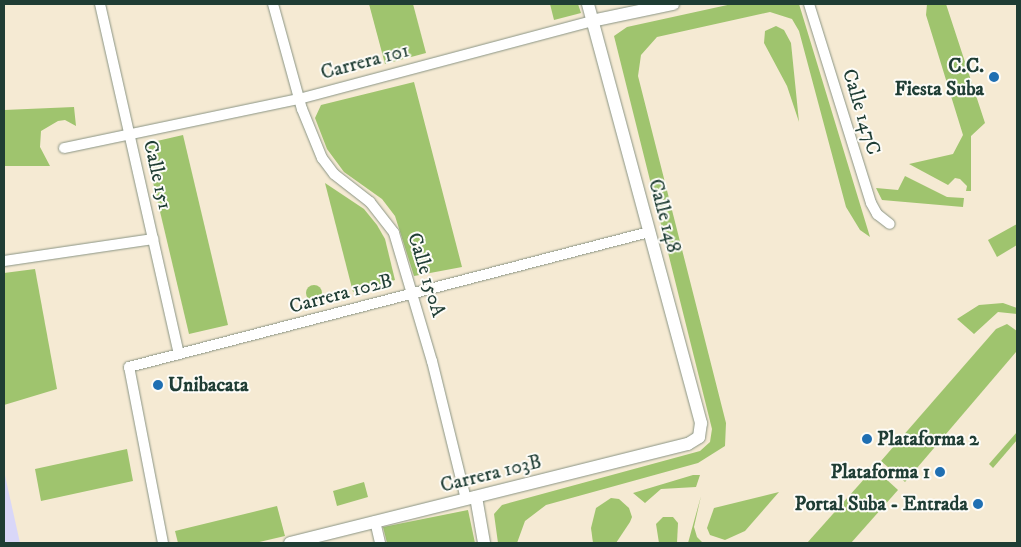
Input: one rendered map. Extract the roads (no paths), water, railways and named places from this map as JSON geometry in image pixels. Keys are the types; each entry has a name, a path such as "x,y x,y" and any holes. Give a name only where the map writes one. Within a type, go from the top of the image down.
{"street":[{"name":"Calle 151","path":"100,4 179,354"},
{"name":"Calle 150A","path":"273,4 299,98 316,146 328,167 370,202 394,233 413,293 484,543"},
{"name":"Calle 148","path":"588,4 701,422 699,437"},
{"name":"Carrera 101","path":"64,148 299,98 592,22 673,4"},
{"name":"Calle 147C","path":"809,4 871,203 877,214 890,224"},
{"name":"Carrera 102B","path":"163,543 128,367 649,232"},
{"path":"4,261 153,239"},
{"name":"Carrera 103B","path":"290,543 688,444 699,437"},
{"path":"376,521 380,543"}],"place":[{"name":"C.C. Fiesta Suba","path":"994,77"},
{"name":"Unibacata","path":"158,385"},
{"name":"Plataforma 2","path":"867,439"},
{"name":"Plataforma 1","path":"940,472"},
{"name":"Portal Suba - Entrada","path":"978,504"}]}
